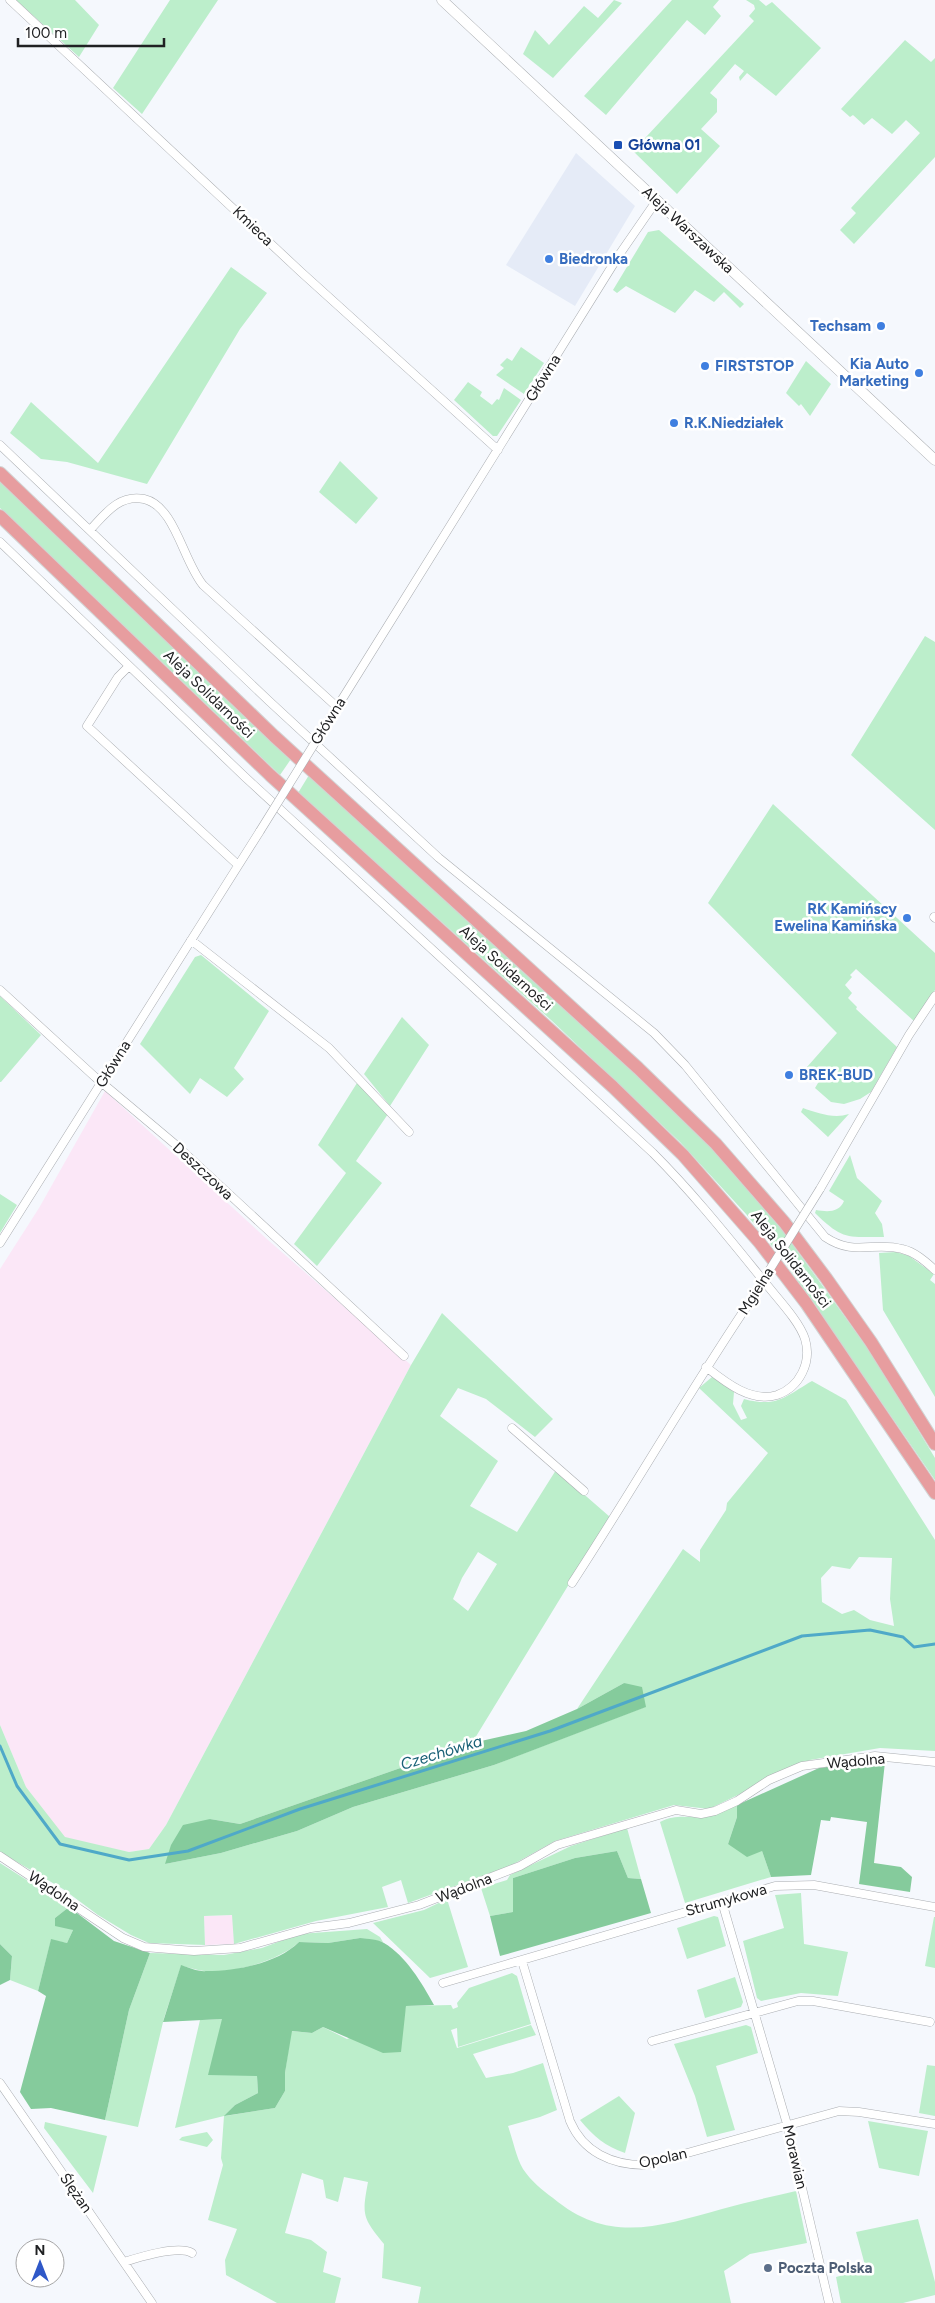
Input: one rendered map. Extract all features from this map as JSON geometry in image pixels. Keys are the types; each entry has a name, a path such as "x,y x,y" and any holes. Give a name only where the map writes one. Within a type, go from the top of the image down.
{"main road":[{"name":"Aleja Solidarności","path":"0,474 242,706 633,1062 716,1144 784,1222 826,1278 871,1342 935,1444"},
{"name":"Aleja Solidarności","path":"0,516 270,775 614,1087 683,1155 760,1242 806,1304 935,1493"}],"street":[{"name":"Kmieca","path":"10,0 301,272 498,450"},
{"name":"Aleja Warszawska","path":"442,0 935,460"},
{"name":"Główna","path":"0,1243 260,831 619,255 657,200"},
{"path":"0,446 269,701 439,858 654,1032 685,1065 825,1237 841,1246 849,1248 902,1248 917,1255 935,1270"},
{"path":"90,530 112,507 123,500 145,499 159,506 172,525 189,565 203,585 337,707"},
{"path":"0,542 316,844 653,1153 685,1186 744,1256 799,1328 806,1346 806,1363 797,1382 774,1396 754,1396 744,1392 706,1367"},
{"path":"129,666 118,676 86,726 238,865"},
{"path":"191,940 329,1048 409,1132"},
{"name":"Deszczowa","path":"0,990 102,1082 176,1145 404,1356"},
{"name":"Mgielna","path":"572,1583 626,1501 706,1367 747,1306 820,1189 908,1035 935,996"},
{"path":"512,1428 584,1491"},
{"name":"Wądolna","path":"0,1856 123,1938 144,1947 218,1950 240,1948 311,1928 349,1923 419,1905 520,1866 557,1845 676,1810 701,1814 715,1811 737,1801 769,1780 802,1766 875,1756 935,1762"},
{"name":"Strumykowa","path":"443,1984 774,1886 802,1884 935,1907"},
{"name":"Morawian","path":"722,1902 787,2124 828,2303"},
{"name":"Opolan","path":"522,1960 570,2121 584,2142 605,2158 621,2164 644,2165 829,2112 848,2111 935,2124"},
{"path":"652,2041 790,2002 805,2000 930,2022"},
{"name":"Ślężan","path":"0,2083 152,2303"},
{"path":"124,2262 176,2250 186,2250 192,2254"}],"shaded area":[{"path":"576,153 635,206 575,306 506,265"},
{"path":"105,1091 268,1240 411,1365 166,1825 149,1849 129,1852 65,1838 26,1787 0,1725 0,1269 39,1208"},
{"path":"233,1915 234,1944 205,1945 204,1916"}],"green space":[{"path":"16,0 75,0 99,25 79,57"},
{"path":"170,0 218,0 142,114 113,88"},
{"path":"614,0 622,3 553,78 523,54 535,30 549,45 584,6 598,18"},
{"path":"672,0 719,0 713,7 721,16 705,35 687,20 606,115 584,96"},
{"path":"746,0 759,0 766,6 772,2 821,48 776,96 747,73 740,81 739,77 744,71 735,64 710,93 717,99 717,112 701,129 720,146 677,194 633,151 754,21 749,16 755,9 754,5"},
{"path":"905,40 931,62 935,58 935,157 854,244 840,230 856,213 851,208 920,133 906,120 892,134 872,118 864,125 853,115 850,117 841,109"},
{"path":"659,230 744,304 740,308 724,292 714,302 695,290 675,313 626,286 617,293 613,290 648,232"},
{"path":"231,267 267,293 240,329 147,484 67,462 41,459 10,433 31,402 98,463"},
{"path":"521,347 544,363 524,394 496,375 504,368 500,365 507,358 512,361"},
{"path":"806,361 831,384 810,416 801,404 799,406 786,393"},
{"path":"468,382 482,392 480,396 492,405 497,399 499,400 504,388 521,400 497,436 493,436 454,400"},
{"path":"340,461 378,498 356,524 319,492"},
{"path":"0,480 291,759 280,775 0,508"},
{"path":"925,636 935,642 935,830 851,755"},
{"path":"309,775 482,931 707,1141 767,1209 874,1357 935,1458 935,1480 784,1261 746,1214 680,1142 551,1020 298,793"},
{"path":"773,804 935,953 935,990 915,1022 856,969 850,975 852,977 845,985 852,993 848,998 857,1007 856,1009 897,1047 871,1092 860,1099 844,1104 831,1102 815,1088 821,1078 807,1067 837,1033 708,903"},
{"path":"201,955 269,1011 234,1068 244,1079 227,1097 200,1078 190,1094 140,1044 195,957"},
{"path":"0,996 41,1035 1,1082 0,1082"},
{"path":"402,1017 429,1045 390,1106 364,1074"},
{"path":"357,1083 388,1114 356,1161 382,1183 317,1266 294,1244 346,1173 318,1145"},
{"path":"803,1108 832,1116 849,1114 828,1137 801,1112"},
{"path":"850,1155 857,1178 882,1201 875,1213 882,1224 884,1237 853,1237 846,1235 832,1228 815,1213 816,1210 836,1210 842,1205 844,1201 829,1191"},
{"path":"0,1194 17,1205 0,1233"},
{"path":"896,1252 909,1256 934,1274 930,1280 935,1284 935,1397 883,1310 879,1253"},
{"path":"442,1313 553,1419 535,1437 486,1399 458,1388 440,1416 498,1461 470,1506 517,1532 556,1470 610,1517 472,1743 240,1824 210,1819 165,1864 221,1853 297,1831 353,1807 494,1765 645,1707 624,1683 577,1709 683,1549 700,1562 700,1550 726,1510 727,1503 768,1453 699,1388 712,1377 734,1392 733,1404 741,1420 747,1418 741,1406 744,1399 765,1402 781,1399 812,1381 846,1400 935,1540 935,1751 880,1748 810,1760 709,1809 674,1805 555,1841 510,1866 408,1903 401,1880 382,1887 388,1907 316,1921 234,1944 232,1915 204,1916 205,1945 149,1943 131,1935 98,1915 63,1889 0,1852 0,1725 26,1787 65,1837 129,1852 149,1849 166,1825 411,1365","holes":["478,1552 497,1564 468,1611 453,1599 462,1578","859,1557 892,1558 890,1599 894,1626 870,1620 854,1610 842,1614 822,1602 821,1578 832,1566 850,1569"]},
{"path":"624,1683 642,1687 646,1707 494,1765 353,1807 297,1831 221,1853 165,1864 171,1845 183,1825 210,1819 240,1824 472,1743 526,1731 577,1709"},
{"path":"874,1761 885,1762 874,1863 901,1867 912,1877 910,1892 859,1884 867,1822 831,1817 830,1821 821,1820 811,1875 771,1877 762,1851 747,1857 728,1844 737,1817 737,1805 819,1768"},
{"path":"737,1805 737,1817 728,1844 762,1851 771,1877 685,1903 660,1822 676,1817 708,1816"},
{"path":"627,1828 641,1879 628,1878 617,1851 575,1858 513,1878 513,1912 490,1916 481,1888 507,1880 510,1875 571,1846"},
{"path":"617,1851 628,1878 641,1879 651,1913 500,1956 490,1916 513,1912 513,1878 575,1858"},
{"path":"0,1863 69,1907 55,1918 73,1930 67,1943 51,1940 38,1991 10,1980 12,1956 0,1944"},
{"path":"801,1893 804,1944 848,1952 838,1996 801,1993 761,2001 757,1998 743,1941 784,1928 775,1895"},
{"path":"447,1899 468,1967 430,1978 373,1923 424,1910"},
{"path":"69,1907 114,1941 150,1953 129,2010 105,2120 51,2108 31,2109 20,2092 46,1996 38,1991 51,1939 67,1943 73,1930 55,1926 55,1918"},
{"path":"714,1916 718,1917 726,1946 687,1959 677,1928"},
{"path":"935,1917 935,1968 925,1966"},
{"path":"367,1929 380,1937 383,1942 360,1938 328,1943 299,1942 291,1949 268,1960 227,1971 204,1971 181,1966 164,2018 138,2127 105,2120 129,2010 150,1953 224,1955 262,1948 299,1934"},
{"path":"360,1938 373,1939 392,1948 419,1979 434,2005 406,2006 401,2052 383,2053 323,2027 312,2033 292,2031 285,2073 285,2091 275,2108 224,2116 235,2105 258,2093 257,2076 208,2075 222,2019 163,2022 181,1965 194,1970 219,1971 269,1960 299,1942 328,1943"},
{"path":"0,1944 12,1956 10,1980 0,1985"},
{"path":"512,1973 517,1976 531,2024 458,2047 457,2028 451,2030 457,2048 531,2025 536,2035 473,2054 486,2078 513,2073 543,2063 557,2110 508,2126 516,2154 523,2169 537,2185 574,2213 594,2222 615,2227 635,2228 677,2221 796,2191 807,2243 750,2254 724,2271 731,2303 418,2303 421,2287 382,2278 384,2244 371,2228 366,2215 365,2202 368,2182 344,2177 338,2202 326,2198 323,2180 302,2173 285,2233 311,2240 327,2252 323,2272 341,2278 335,2303 277,2303 226,2275 225,2260 237,2229 208,2220 223,2165 221,2158 224,2116 175,2128 200,2020 222,2019 257,2076 258,2093 235,2105 225,2116 275,2108 285,2091 285,2073 291,2031 312,2033 323,2027 347,2039 404,2016 406,2006 451,2005 453,2009 458,2007 457,2003 469,1988"},
{"path":"735,1977 743,2002 741,2007 705,2018 697,1990"},
{"path":"746,2025 751,2027 758,2053 716,2066 735,2130 707,2137 695,2096 674,2044"},
{"path":"927,2065 935,2066 935,2116 919,2113"},
{"path":"619,2096 635,2113 625,2153 600,2140 580,2120"},
{"path":"868,2121 928,2131 919,2176 879,2168"},
{"path":"45,2122 107,2136 93,2193 44,2128"},
{"path":"207,2132 213,2140 207,2147 179,2140 182,2137"},
{"path":"918,2219 935,2282 935,2295 903,2303 841,2303 836,2277 866,2269 856,2232"}],"waterway":[{"name":"Czechówka","path":"0,1746 17,1786 60,1844 129,1860 188,1851 300,1809 550,1731 802,1636 870,1630 903,1637 914,1647 935,1644"}],"place":[{"name":"Główna 01","path":"618,145"},
{"name":"Biedronka","path":"549,259"},
{"name":"Techsam","path":"881,326"},
{"name":"FIRSTSTOP","path":"705,366"},
{"name":"Kia Auto Marketing","path":"919,373"},
{"name":"R.K.Niedziałek","path":"674,423"},
{"name":"RK Kamińscy Ewelina Kamińska","path":"907,918"},
{"name":"BREK-BUD","path":"789,1075"},
{"name":"Poczta Polska","path":"768,2268"}]}
